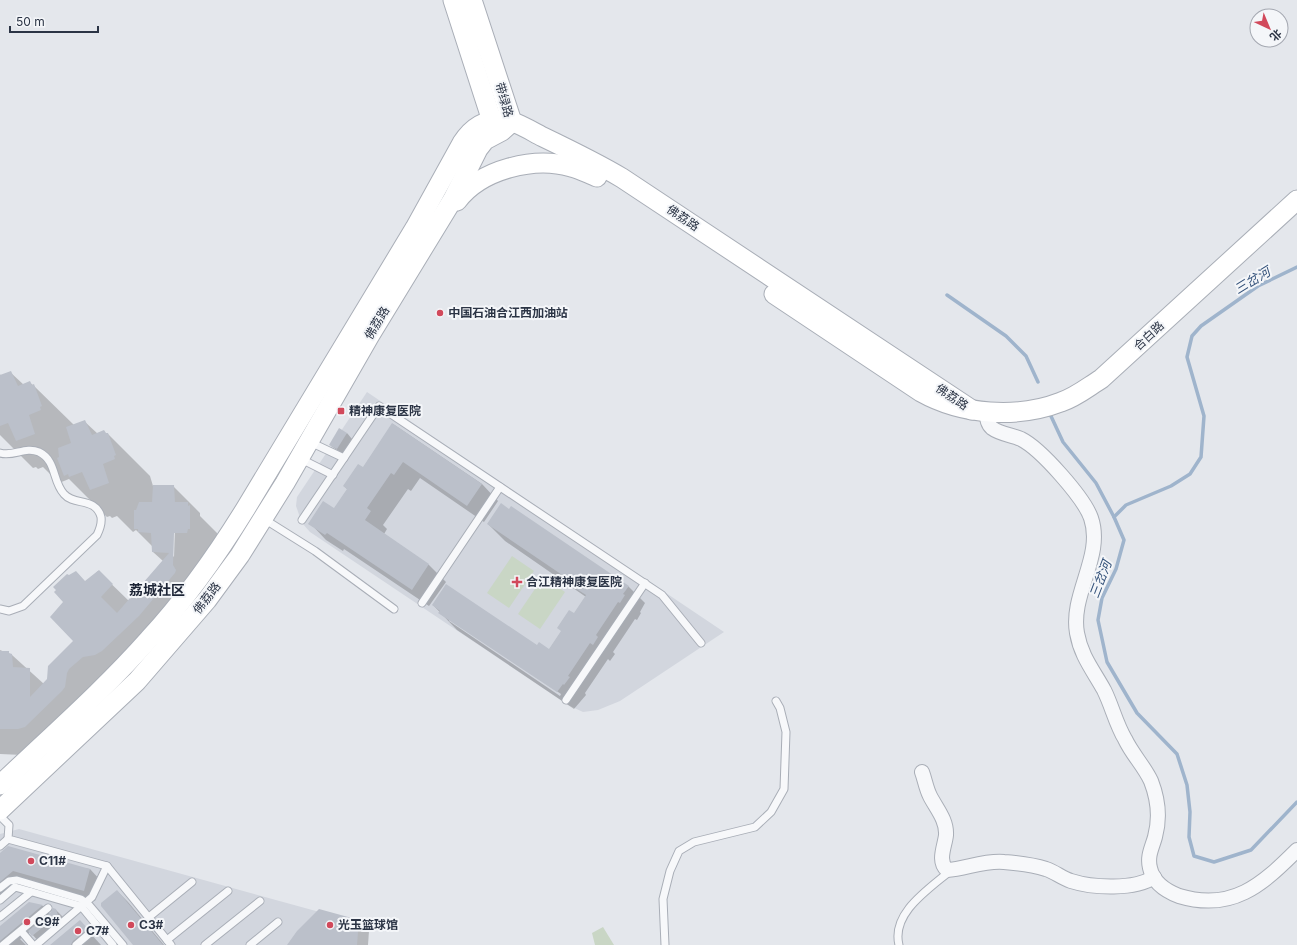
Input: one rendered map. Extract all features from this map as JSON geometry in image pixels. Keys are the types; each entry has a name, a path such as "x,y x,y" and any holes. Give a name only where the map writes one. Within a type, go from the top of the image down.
{"main road":[{"name":"带绿路","path":"453,0 502,125"},
{"name":"带绿路","path":"472,0 502,125"},
{"name":"佛荔路","path":"502,125 597,178 921,392 951,406 979,410"},
{"name":"佛荔路","path":"0,785 92,698 150,639 192,589 224,544 255,514 299,458 370,334 453,199 478,149 485,140 502,125"},
{"name":"佛荔路","path":"1,810 137,681 212,594 240,555 255,514 462,143 477,126 502,125 578,153 622,178 979,410"},
{"path":"428,241 460,198 476,183 496,173 517,167 555,164 571,166 597,178"},
{"name":"合白路","path":"979,410 1014,412 1051,405 1074,396 1101,379 1297,200"}],"street":[{"path":"979,410 992,428 1021,439 1032,446 1053,466 1085,504 1090,516 1094,527 1094,545 1076,616 1077,632 1083,654 1092,672 1104,690 1125,740 1146,772 1154,790 1158,813 1155,836 1149,856 1150,868 1154,877 1163,888 1193,900 1216,901 1233,898 1249,891 1267,879 1297,850"},
{"path":"922,772 929,794 939,810 946,833 942,854 943,866 947,870 1001,862 1046,869 1080,884 1130,886 1146,882 1154,877"}],"lane":[{"path":"302,520 379,406 662,595 701,643"},
{"path":"309,441 344,458"},
{"path":"0,453 12,454 29,450 41,453 53,466 60,489 66,496 94,506 101,519 100,530 97,535 23,606 9,611 0,609"},
{"path":"299,458 333,475"},
{"path":"422,603 500,487"},
{"path":"255,514 315,551 394,609"},
{"path":"566,700 645,583"},
{"path":"665,945 663,899 670,871 679,851 694,842 755,827 771,812 784,789 786,732 780,708 776,701"},
{"path":"0,846 8,839 9,826 1,810"},
{"path":"8,839 107,866 169,943 228,891"},
{"path":"36,945 92,897 107,866"},
{"path":"899,945 899,926 908,909 952,870"},
{"path":"0,888 9,881 17,880 81,899 90,905 123,945"},
{"path":"149,917 192,882"},
{"path":"0,900 15,887 80,906 112,945"},
{"path":"0,918 31,892"},
{"path":"205,945 260,901"},
{"path":"3,945 48,908"},
{"path":"250,945 278,922"},
{"path":"21,930 31,942"},
{"path":"76,945 89,934"}],"shaded area":[{"name":"合江精神康复医院","path":"367,392 724,632 620,701 598,710 583,712 568,705 310,532 302,523 296,506 297,497"},
{"path":"19,829 345,919 332,945 0,945 0,834"}],"green space":[{"path":"512,556 534,571 509,608 487,593"},
{"path":"543,577 565,592 540,629 518,614"},
{"path":"603,927 614,945 595,945 592,933"}],"building":[{"path":"11,371 18,386 30,381 32,385 34,384 42,406 40,407 41,410 29,415 35,434 16,441 8,423 0,426 0,375"},
{"path":"85,420 92,435 104,430 108,433 116,455 114,456 115,459 103,464 109,483 90,490 82,472 69,477 68,474 64,476 57,458 59,457 58,448 71,443 66,427"},
{"path":"392,423 482,484 467,506 403,462 394,475 391,473 367,508 371,511 365,520 429,564 412,590 327,533 325,535 308,524 323,501 334,508 347,489 343,486 358,464 363,467"},
{"path":"339,428 347,433 337,449 329,445"},
{"path":"153,485 174,485 175,502 188,502 188,506 190,505 190,529 188,529 187,533 174,533 173,565 176,570 175,573 139,616 102,651 95,655 83,657 69,669 65,687 62,691 25,727 18,729 0,729 0,651 9,651 9,653 12,654 13,667 30,668 30,697 47,679 48,666 73,641 50,617 63,602 54,592 56,590 53,587 67,574 69,575 76,571 85,581 99,570 113,584 101,597 117,613 169,553 152,552 151,533 138,532 138,529 134,529 134,510 136,510 139,502 152,502"},
{"path":"501,503 509,509 511,506 629,586 623,594 625,595 620,603 618,602 596,635 598,637 593,645 590,643 568,676 570,677 557,692 438,613 440,611 432,605 446,584 537,645 539,642 549,649 561,631 557,628 569,610 574,613 586,595 575,588 577,585 487,524"},
{"name":"C11#","path":"8,846 90,869 84,891 13,871 0,882 0,853"},
{"name":"C3#","path":"117,890 163,945 133,945 101,906 101,903"},
{"path":"29,902 43,905 0,941 0,926"},
{"path":"53,908 56,909 58,915 32,936 28,931 51,912"},
{"name":"光玉篮球馆","path":"319,909 359,920 357,945 287,945 297,931"},
{"name":"C7#","path":"80,920 88,929 73,941 71,945 50,945"}],"waterway":[{"name":"三岔河","path":"1297,267 1258,286 1201,326 1192,336 1187,357 1204,416 1201,457 1190,474 1171,486 1126,505 1114,517 1124,540 1116,569 1102,598 1098,620 1107,662 1137,713 1177,754 1187,785 1190,812 1189,837 1194,856 1214,862 1251,850 1297,802"},
{"path":"947,295 1006,336 1026,356 1038,382"},
{"path":"1050,414 1063,442 1096,483 1114,517"}],"place":[{"name":"中国石油合江西加油站","path":"440,313"},
{"name":"精神康复医院","path":"341,411"},
{"name":"合江精神康复医院","path":"517,582"},
{"name":"C11#","path":"31,861"},
{"name":"C9#","path":"27,922"},
{"name":"C3#","path":"131,925"},
{"name":"光玉篮球馆","path":"330,925"},
{"name":"C7#","path":"78,931"}],"district":[{"name":"荔城社区","path":"157,590"}]}
